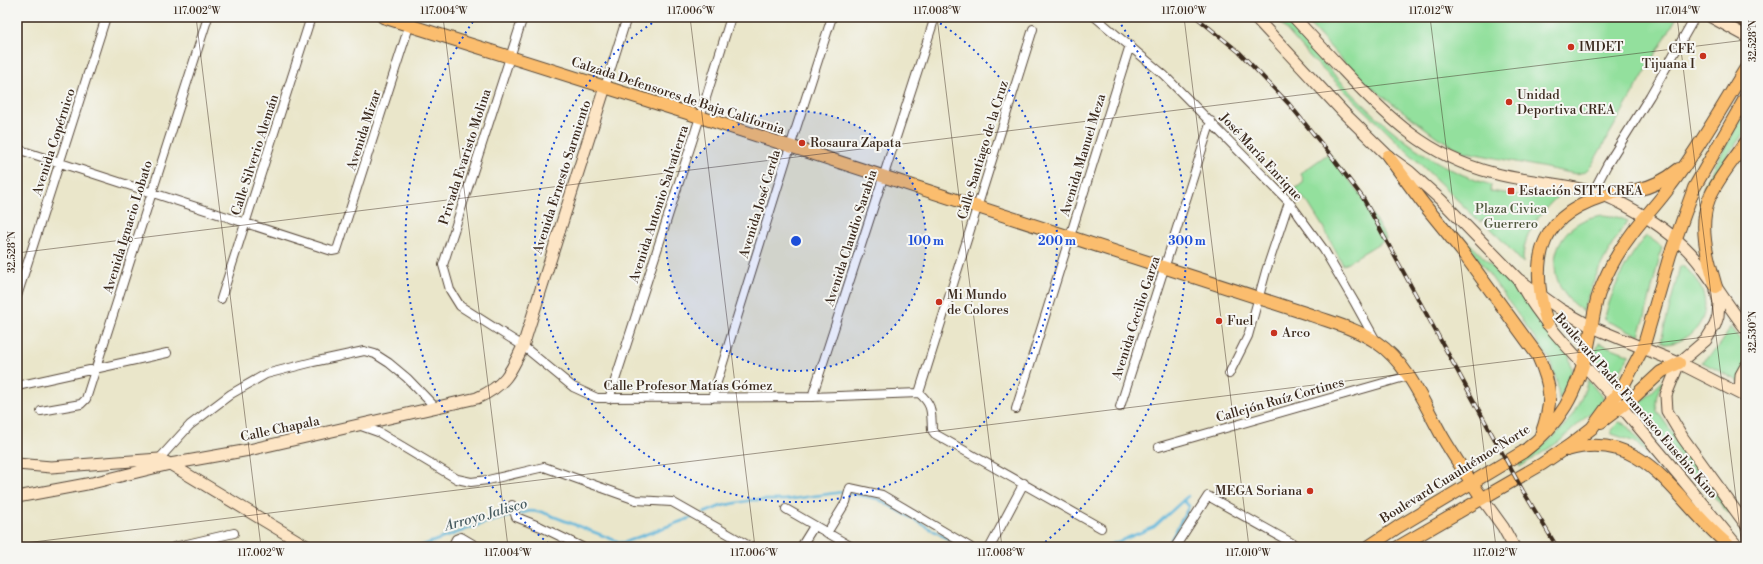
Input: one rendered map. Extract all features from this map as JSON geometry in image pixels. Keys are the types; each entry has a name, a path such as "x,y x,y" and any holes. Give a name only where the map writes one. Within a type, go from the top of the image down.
{"highway":[{"path":"1740,17 1746,20"}],"main road":[{"name":"Calzada Defensores de Baja California","path":"383,17 411,22 510,57 1259,298 1355,331 1376,342 1398,362 1408,376 1449,447 1482,498"},
{"path":"1255,17 1344,113 1388,156 1436,195 1518,279 1570,315 1592,327 1679,363 1743,396"},
{"path":"1294,17 1315,42 1385,114 1421,142 1447,156 1478,169 1514,178 1593,192 1605,196 1646,218 1676,239 1702,266 1746,329"},
{"path":"1711,17 1746,36"},
{"name":"Boulevard Cuauhtémoc Norte","path":"1368,547 1471,482 1523,452 1539,440 1563,411 1575,389 1583,365 1599,294 1609,270 1633,232 1646,218 1690,160 1745,70"},
{"name":"Avenida Ernesto Sarmiento","path":"523,346 605,87"},
{"path":"1592,428 1613,397 1624,384 1643,348 1670,255 1694,188 1746,96"},
{"path":"1398,547 1560,452 1621,407 1661,372 1679,363 1699,348 1712,333 1718,316 1719,304 1705,242 1706,209 1715,188 1746,142"},
{"path":"1388,156 1422,202 1470,262 1538,356 1547,380 1550,399 1548,415 1539,440"},
{"path":"1547,324 1541,295 1538,264 1546,236 1565,216 1583,205 1605,196 1656,184 1673,174 1690,160"},
{"name":"Boulevard Padre Francisco Eusebio Kino","path":"1518,279 1547,324 1613,397 1738,547"},
{"name":"Calle Chapala","path":"17,497 92,483 170,464 249,450 361,426 477,398 490,392 509,376 523,346"},
{"name":"Boulevard Padre Francisco Eusebio Kino","path":"1679,363 1666,395 1667,411 1683,438 1746,525"},
{"path":"1743,396 1741,375 1746,366"},
{"path":"1560,452 1582,446 1601,445 1611,446 1631,453 1640,458 1659,474 1718,537 1731,547"},
{"path":"17,464 52,467 159,459 170,464 308,547"},
{"path":"1482,498 1503,527 1514,547"}],"street":[{"name":"Avenida Copérnico","path":"17,296 106,17"},
{"name":"Avenida Ignacio Lobato","path":"41,411 84,402 96,369 208,17"},
{"name":"Calle Silverio Alemán","path":"220,299 246,223 311,17"},
{"name":"Privada Evaristo Molina","path":"443,265 523,17"},
{"name":"Avenida Ernesto Sarmiento","path":"605,87 628,17"},
{"name":"Avenida Antonio Salvatierra","path":"608,399 731,17"},
{"name":"Avenida José Cerda","path":"712,398 832,17"},
{"name":"Avenida Claudio Sarabia","path":"812,397 935,17"},
{"name":"José María Enrique","path":"1095,17 1164,75 1211,121 1289,202 1324,250 1376,342"},
{"path":"1593,192 1607,165 1650,96 1695,17"},
{"name":"Avenida Mizar","path":"246,223 332,251 337,250 411,22"},
{"name":"Calle Santiago de la Cruz","path":"919,393 1033,29"},
{"name":"Avenida Manuel Meza","path":"1016,410 1130,45"},
{"name":"Avenida Cecilio Garza","path":"1120,407 1211,121"},
{"path":"17,149 246,223"},
{"path":"1230,374 1248,336 1266,271 1289,202"},
{"name":"Calle Profesor Matías Gómez","path":"443,265 450,290 460,306 523,346 573,387 597,398 812,397 919,393"},
{"path":"159,459 190,425 231,394 266,374 364,351 375,354 389,363 407,378 436,408"},
{"path":"17,386 167,353"},
{"name":"Callejón Ruíz Cortines","path":"1159,447 1408,376"},
{"path":"919,393 927,400 930,406 932,411 932,430 936,434 1101,528"},
{"path":"361,426 378,432 457,479 471,482 488,480 543,467 636,500 672,502 751,547"},
{"path":"990,547 1024,483"},
{"path":"827,533 847,499 850,488 882,495 970,547"},
{"path":"1175,547 1208,496 1299,547"},
{"path":"786,509 852,547"},
{"path":"514,511 541,527 582,547"},
{"path":"800,547 814,526"},
{"path":"174,547 234,533"},
{"path":"452,547 459,537 478,547"}],"green space":[{"name":"Plaza Civica Guerrero","path":"1275,17 1281,17 1327,67 1376,116 1402,138 1429,157 1459,173 1491,185 1490,191 1531,197 1532,191 1558,196 1544,210 1533,226 1525,243 1523,263 1483,220 1480,222 1313,60"},
{"name":"Unidad Deportiva CREA","path":"1303,17 1677,17 1591,166 1585,172 1576,174 1466,152 1437,137 1352,71"},
{"path":"1746,110 1746,130 1704,188 1703,187"},
{"path":"1329,153 1363,198 1386,239 1343,265 1323,227 1308,203 1295,189 1304,182 1301,173"},
{"path":"1603,215 1617,217 1628,221 1602,264 1591,287 1583,311 1569,299 1560,285 1555,270 1556,255 1561,241 1571,229 1585,220"},
{"path":"1461,235 1517,290 1569,355 1572,373 1559,400 1557,382 1549,358"},
{"path":"1646,235 1662,247 1645,317 1639,335 1604,320 1611,297 1620,276"},
{"path":"1680,266 1684,266 1699,284 1705,301 1705,311 1702,319 1691,334 1675,343 1665,344 1661,341"},
{"path":"1730,327 1746,347 1746,385 1702,362 1719,346"},
{"path":"1599,343 1630,355 1614,378 1594,357"},
{"path":"1666,378 1657,394 1657,411 1729,512 1728,513 1637,406"},
{"path":"1588,380 1604,399 1560,441 1520,467 1518,463 1552,438 1569,419 1583,395"},
{"path":"1619,422 1625,424 1676,482 1635,442 1612,434 1611,430"}],"waterway":[{"name":"Arroyo Jalisco","path":"704,513 721,506 752,500 785,500 843,492 878,499 962,547"},
{"name":"Arroyo Jalisco","path":"1105,547 1154,527 1188,496"},
{"path":"1167,547 1189,506 1183,500"},
{"name":"Arroyo Jalisco","path":"418,547 481,524 530,511 542,512 622,543 693,517"}],"railway":[{"path":"1196,17 1239,52 1289,104 1363,198 1523,491 1557,547"}],"place":[{"name":"IMDET","path":"1571,47"},
{"name":"CFE Tijuana I","path":"1703,56"},
{"name":"Unidad Deportiva CREA","path":"1509,102"},
{"name":"Rosaura Zapata","path":"802,143"},
{"name":"Estación SITT CREA","path":"1511,191"},
{"name":"Mi Mundo de Colores","path":"939,302"},
{"name":"Fuel","path":"1219,321"},
{"name":"Arco","path":"1274,333"},
{"name":"MEGA Soriana","path":"1310,491"}]}
